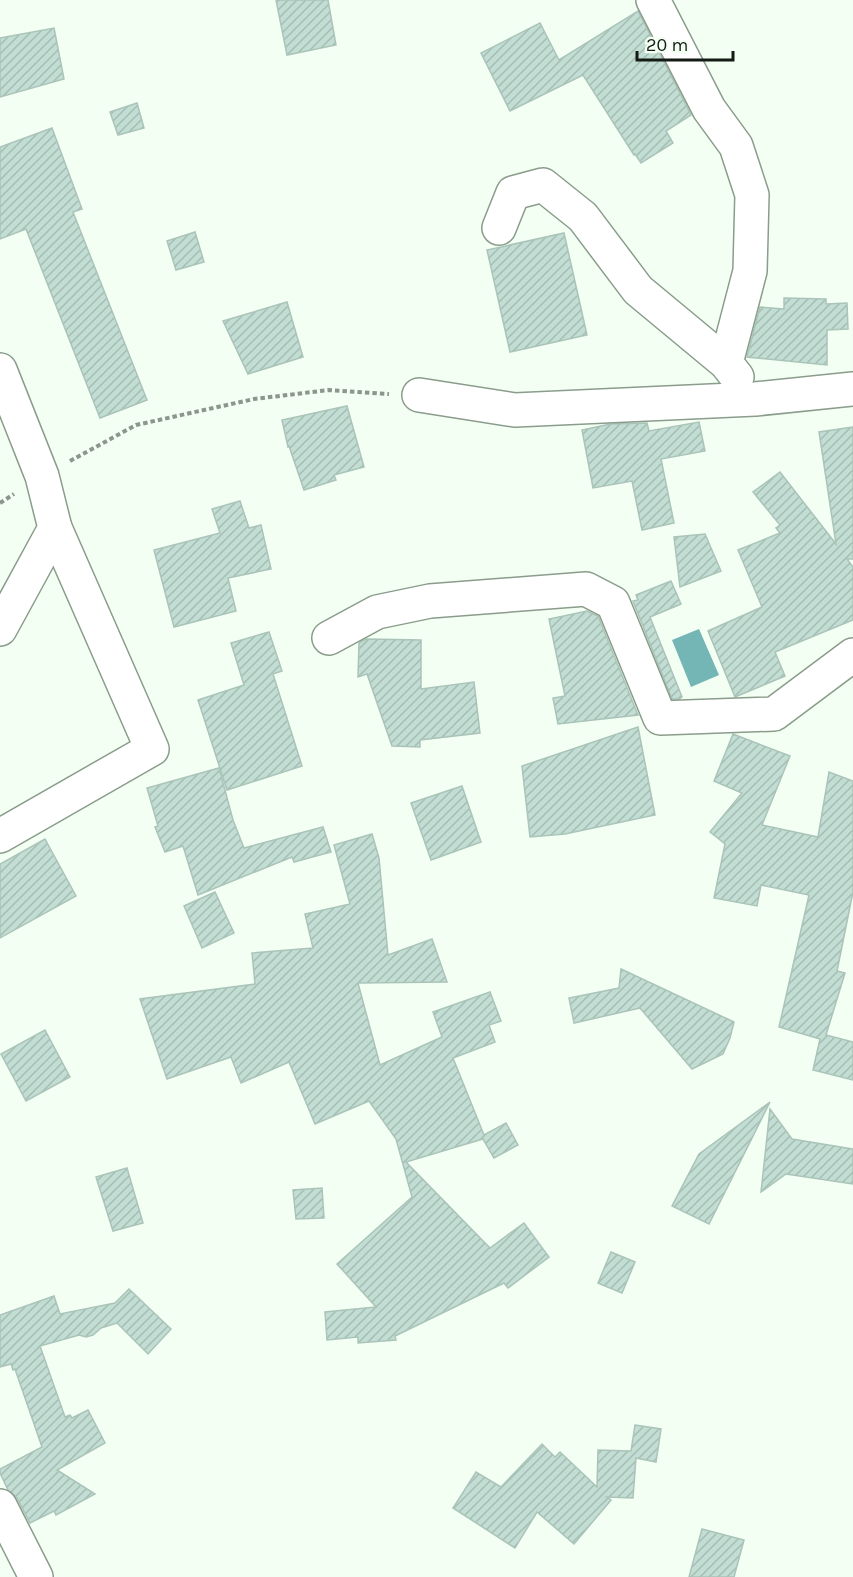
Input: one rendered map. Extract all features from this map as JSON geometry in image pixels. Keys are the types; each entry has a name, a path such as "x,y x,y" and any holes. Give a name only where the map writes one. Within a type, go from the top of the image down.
{"street":[{"path":"653,0 708,109 736,146 752,195 750,271 726,363"},
{"path":"499,228 513,193 543,185 583,217 638,290 726,363 755,399"},
{"path":"0,370 42,476 55,528 152,749 0,836"},
{"path":"419,395 515,410 755,399 853,389"},
{"path":"0,629 55,528"},
{"path":"329,638 377,612 430,601 586,589 613,603 660,718 774,714 853,655"},
{"path":"0,1506 36,1577"}],"path":[{"path":"0,503 42,476 136,424 254,399 329,390 419,395"}],"water":[{"path":"699,629 719,675 691,687 672,640"}],"building":[{"path":"276,0 328,0 336,45 287,55"},
{"path":"638,11 691,115 666,131 673,143 641,163 583,75 510,111 481,53 540,23 559,60"},
{"path":"54,28 64,79 0,97 0,38"},
{"path":"137,103 144,128 118,135 110,112"},
{"path":"52,128 82,209 73,212 147,400 100,418 26,229 0,239 0,147"},
{"path":"195,232 204,262 176,270 167,241"},
{"path":"564,233 587,335 510,352 487,250"},
{"path":"784,298 826,299 826,304 847,303 848,329 827,330 827,365 747,357 760,307 784,309"},
{"path":"287,302 303,357 248,374 223,321"},
{"path":"347,406 364,467 334,475 336,480 304,490 288,447 282,420"},
{"path":"699,422 705,451 661,459 674,523 642,530 632,481 593,488 582,430 610,424 647,423 649,431"},
{"path":"853,427 853,559 847,559 853,567 853,620 775,652 785,676 735,697 708,631 762,607 738,550 780,533 776,528 780,525 753,492 780,472 836,544 819,432"},
{"path":"240,501 249,528 261,525 271,569 228,578 236,611 174,627 154,550 220,533 212,509"},
{"path":"705,534 721,571 680,587 674,537"},
{"path":"671,581 681,604 650,617 682,697 679,699 672,699 633,601 638,600 636,595"},
{"path":"587,611 598,616 638,715 558,724 553,698 565,696 549,619"},
{"path":"269,632 282,671 273,674 302,766 227,790 198,700 244,685 231,643"},
{"path":"366,639 421,640 421,689 474,682 480,733 420,740 420,747 392,746 367,674 358,677 359,643"},
{"path":"638,727 655,815 565,834 530,837 522,766"},
{"path":"733,734 790,756 762,825 818,837 829,772 853,781 853,892 837,971 845,973 826,1035 853,1042 853,1080 813,1070 820,1039 779,1027 809,895 761,885 757,906 714,898 725,844 710,832 742,793 714,781"},
{"path":"219,768 233,820 244,848 323,827 331,852 294,862 292,857 198,895 183,846 165,852 155,827 158,826 147,788"},
{"path":"462,786 481,842 431,860 411,803"},
{"path":"372,834 379,858 388,955 432,939 447,982 358,983 380,1065 442,1037 433,1012 490,992 501,1021 489,1025 495,1042 453,1058 484,1135 506,1123 518,1145 494,1158 483,1139 406,1162 490,1248 524,1223 549,1257 508,1288 504,1283 395,1336 396,1340 358,1343 358,1337 327,1340 325,1312 376,1307 337,1264 412,1197 396,1139 369,1101 315,1124 289,1062 241,1083 231,1057 167,1079 140,999 255,984 252,953 313,948 305,914 350,904 334,845"},
{"path":"45,839 76,896 0,938 0,864"},
{"path":"215,892 234,933 202,948 184,906"},
{"path":"621,969 734,1022 723,1054 692,1069 640,1008 574,1023 569,998 619,988"},
{"path":"45,1030 70,1077 26,1101 1,1054"},
{"path":"770,1102 709,1224 672,1206 699,1154"},
{"path":"770,1109 792,1139 853,1149 853,1184 786,1174 761,1192"},
{"path":"127,1168 143,1223 113,1231 96,1177"},
{"path":"322,1188 324,1218 296,1219 293,1190"},
{"path":"611,1252 635,1262 622,1293 598,1283"},
{"path":"129,1289 171,1329 148,1354 117,1323 101,1328 93,1335 86,1337 79,1335 40,1346 65,1417 70,1415 72,1418 88,1410 105,1443 57,1470 95,1494 56,1515 54,1511 30,1523 17,1498 8,1490 0,1469 42,1447 15,1369 13,1370 11,1364 0,1367 0,1315 54,1296 60,1314 115,1303"},
{"path":"635,1425 661,1429 656,1462 636,1458 633,1498 607,1497 611,1500 574,1544 537,1512 515,1548 453,1508 476,1472 501,1487 542,1444 555,1457 560,1452 597,1487 598,1450 631,1451"},
{"path":"702,1529 744,1540 734,1577 689,1577"}]}
